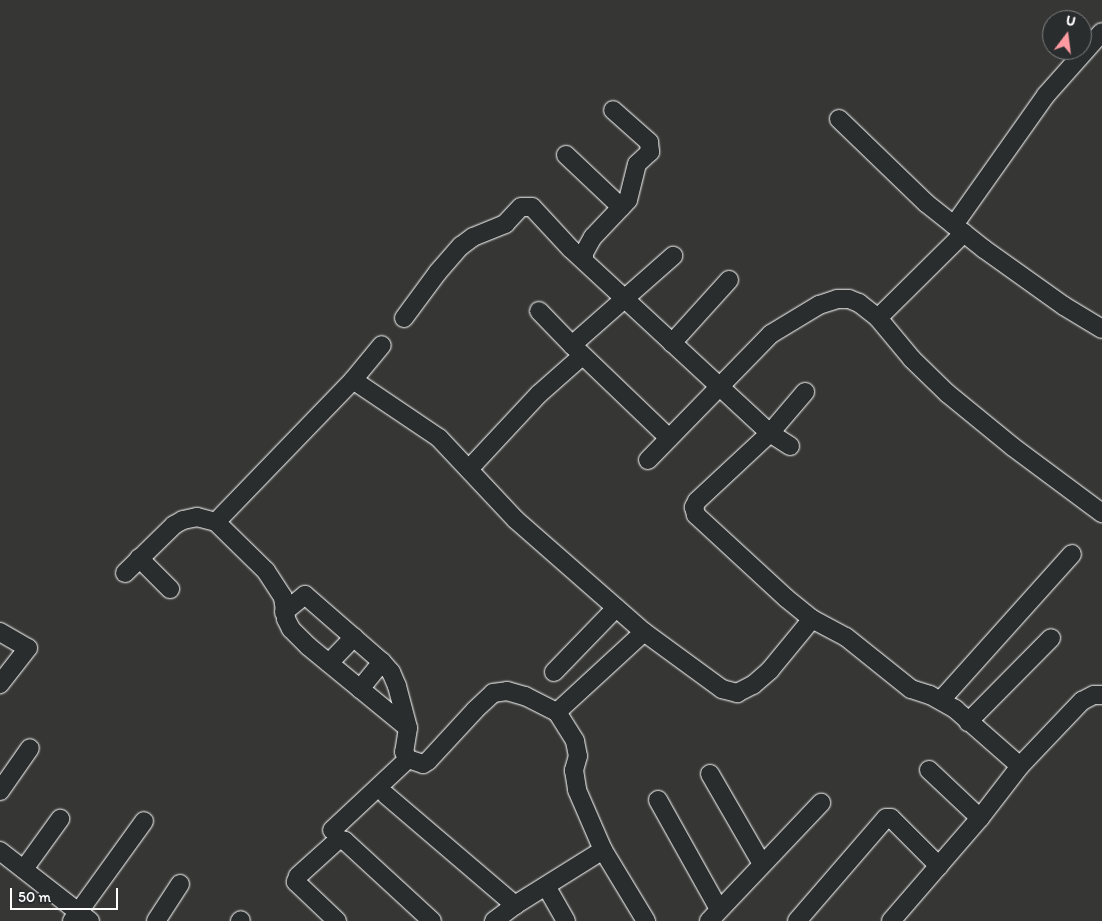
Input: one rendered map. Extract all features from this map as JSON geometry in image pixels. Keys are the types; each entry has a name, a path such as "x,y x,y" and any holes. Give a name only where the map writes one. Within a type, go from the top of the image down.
{"street":[{"path":"878,318 959,229 1046,95 1102,32"},
{"path":"584,260 584,253 593,237 628,200 637,164 650,152 649,142 613,110"},
{"path":"839,119 880,161 959,229 1064,306 1102,329"},
{"path":"566,154 621,207"},
{"path":"404,318 438,272 461,246 473,237 505,224 521,207 532,206 571,249 626,298 720,388 770,433 790,446"},
{"path":"469,469 626,298 673,256"},
{"path":"672,343 729,280"},
{"path":"648,460 771,334 818,305 837,299 849,299 858,302 878,318 912,359 947,393 1013,447 1102,513"},
{"path":"539,312 577,351 669,438"},
{"path":"216,522 353,380 382,345"},
{"path":"353,380 434,433 516,520 644,632 722,689 737,693 753,685 770,670 812,619"},
{"path":"805,392 770,433 700,498 695,504 694,511 786,598 812,619 846,637 912,689 941,700 955,709 1020,766"},
{"path":"125,573 163,533 183,520 197,518 216,522 266,571 283,597 284,612 291,629 408,728"},
{"path":"941,700 1072,554"},
{"path":"140,558 170,589"},
{"path":"284,612 305,595 391,672 397,686 408,728 404,752 408,759 423,764 428,761 475,710 494,693 507,691 525,696 557,712 575,741 578,756 574,770 577,790 603,850 646,921"},
{"path":"554,672 616,608"},
{"path":"0,632 28,648 0,684"},
{"path":"557,712 644,632"},
{"path":"329,663 354,637"},
{"path":"968,722 1051,638"},
{"path":"360,689 382,662"},
{"path":"891,921 980,818 1020,766 1082,701 1094,695 1102,694"},
{"path":"0,791 30,748"},
{"path":"332,830 408,759"},
{"path":"929,770 980,818"},
{"path":"710,774 762,864"},
{"path":"386,795 515,905"},
{"path":"658,800 714,915 821,803"},
{"path":"797,921 886,818 891,818 939,866"},
{"path":"24,869 60,819"},
{"path":"0,851 24,869 80,918 144,822"},
{"path":"337,921 296,882 298,876 339,839 345,841 432,921"},
{"path":"494,921 515,905 603,850"},
{"path":"156,921 180,884"},
{"path":"546,886 566,921"}]}
